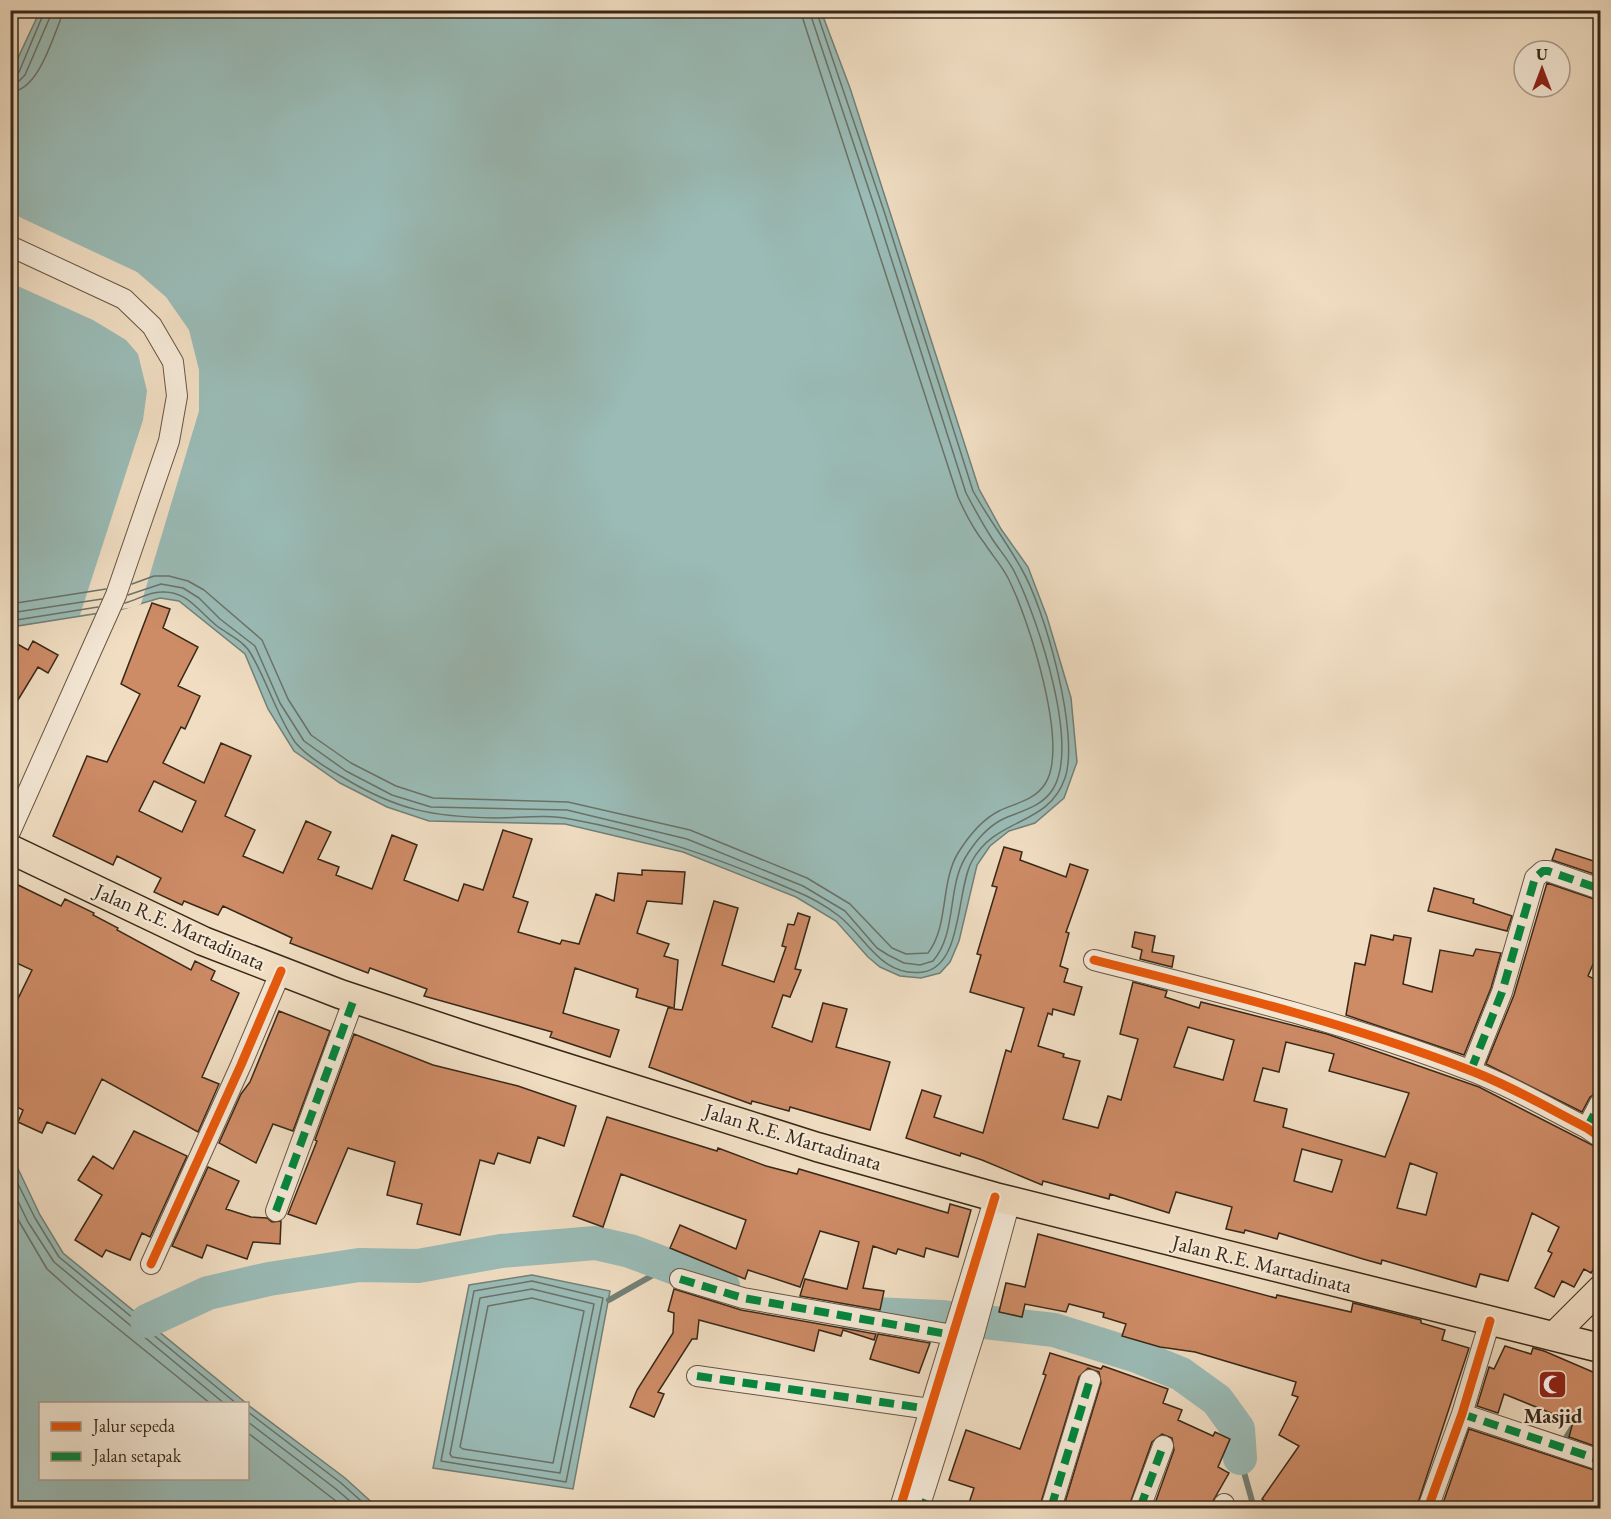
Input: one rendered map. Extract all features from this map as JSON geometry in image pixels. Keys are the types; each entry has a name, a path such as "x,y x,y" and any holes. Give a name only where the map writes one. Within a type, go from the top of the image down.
{"highway":[{"name":"Jalan R.E. Martadinata","path":"10,849 203,941 354,999 469,1038 817,1147 1003,1199 1600,1347"}],"main road":[{"path":"1553,1336 1600,1289"}],"street":[{"path":"10,246 124,299 152,326 173,362 177,396 169,441 116,595 10,832"},
{"path":"1471,1070 1502,992 1535,878 1543,871 1548,871 1600,889"},
{"path":"1094,960 1285,1009 1471,1070 1594,1132 1600,1103"},
{"path":"151,1264 242,1065 281,971"},
{"path":"276,1210 354,999"},
{"path":"900,1509 930,1410 973,1300 1003,1199"},
{"path":"680,1279 743,1298 960,1333"},
{"path":"1428,1509 1462,1414 1490,1321"},
{"path":"925,1507 960,1333"},
{"path":"697,1376 930,1410"},
{"path":"1051,1509 1090,1380"},
{"path":"1462,1414 1600,1460"},
{"path":"1140,1509 1163,1446"}],"water":[{"path":"40,11 821,11 850,88 979,489 1001,529 1028,567 1047,617 1071,698 1077,762 1064,798 1035,823 1009,831 990,846 977,865 959,941 950,962 940,973 921,978 900,976 880,967 836,921 796,897 683,852 565,824 429,821 387,807 340,783 294,751 268,709 245,654 179,601 160,598 119,610 11,627 10,75"},
{"path":"11,1154 40,1215 63,1253 245,1402 39,1402 39,1480 249,1480 249,1406 345,1478 378,1508 11,1508"},
{"path":"532,1275 610,1291 573,1489 433,1468 469,1285"}],"pier":[{"path":"11,213 137,272 166,297 189,330 199,370 199,411 141,604 135,607 80,615 143,420 147,391 138,354 126,340 93,320 11,283"}],"building":[{"path":"152,603 170,609 163,628 198,647 178,686 200,696 185,729 181,727 163,763 204,783 221,743 251,756 225,816 255,830 243,856 283,873 306,821 331,832 318,859 339,867 336,875 372,889 392,835 417,845 404,880 458,901 464,884 483,890 503,830 532,839 513,897 528,902 518,932 560,944 562,940 579,944 596,894 614,901 618,873 642,875 642,870 685,872 682,904 647,901 637,933 669,944 664,956 678,960 674,1009 682,1010 714,901 738,908 722,965 774,982 786,947 782,946 788,924 794,925 798,913 810,917 795,969 801,970 790,997 783,995 772,1027 812,1042 823,1003 847,1009 836,1047 890,1062 870,1130 790,1107 789,1111 752,1101 751,1104 649,1067 668,1008 673,1008 636,997 638,989 575,968 563,1013 619,1030 610,1057 550,1037 552,1032 424,996 427,989 370,968 368,973 290,943 292,938 223,906 218,915 184,901 182,905 154,892 161,878 117,856 113,865 53,836 87,756 107,762 140,694 121,684","holes":["154,781 196,801 182,832 139,811"]},
{"path":"10,640 28,650 33,641 58,655 48,673 38,667 10,713"},
{"path":"1004,847 1022,852 1020,860 1066,877 1070,864 1088,870 1066,932 1069,933 1060,966 1068,969 1064,982 1082,987 1074,1015 1053,1009 1052,1015 1048,1013 1038,1046 1064,1054 1063,1057 1080,1061 1063,1119 1098,1128 1108,1096 1121,1100 1138,1039 1120,1034 1133,982 1167,991 1165,997 1199,1008 1201,1002 1327,1034 1479,1087 1600,1149 1600,1259 1591,1273 1584,1269 1574,1287 1562,1281 1554,1297 1535,1288 1552,1253 1548,1251 1559,1227 1532,1213 1508,1281 1480,1274 1476,1287 1382,1260 1381,1264 1279,1233 1277,1239 1245,1230 1244,1233 1226,1229 1232,1207 1176,1192 1169,1213 1110,1194 1109,1199 1043,1181 1042,1185 982,1160 961,1153 960,1156 906,1138 922,1090 941,1096 934,1117 983,1133 1006,1050 1011,1052 1024,1008 970,992 981,955 977,954 997,887 992,886","holes":["1188,1027 1234,1040 1223,1080 1174,1067","1286,1042 1334,1054 1329,1071 1409,1093 1385,1157 1283,1127 1287,1109 1254,1101 1263,1068 1279,1072","1302,1149 1342,1160 1332,1192 1294,1181","1410,1163 1437,1173 1426,1215 1397,1208"]},
{"path":"1556,849 1600,863 1600,876 1552,860"},
{"path":"10,881 61,906 65,899 94,913 93,915 118,928 117,930 191,970 195,961 215,971 211,980 239,993 202,1077 219,1084 198,1132 102,1079 75,1134 47,1122 42,1133 18,1122 23,1110 11,1104 10,1015 32,970 10,960"},
{"path":"1547,883 1600,901 1600,948 1588,976 1600,982 1600,1091 1590,1097 1582,1112 1486,1064 1514,995"},
{"path":"1434,888 1474,899 1473,903 1512,916 1507,931 1428,911"},
{"path":"1135,932 1155,936 1152,952 1174,956 1172,967 1140,959 1142,950 1132,947"},
{"path":"1371,935 1393,940 1394,935 1411,938 1403,984 1432,992 1440,950 1473,956 1476,949 1501,953 1491,988 1464,1055 1346,1015 1355,963 1365,965"},
{"path":"279,1011 330,1031 293,1131 273,1124 256,1163 219,1143 241,1094 250,1082"},
{"path":"354,1034 433,1065 518,1086 576,1106 564,1146 538,1137 530,1163 498,1153 494,1164 480,1160 460,1235 417,1224 422,1204 387,1195 395,1162 348,1148 316,1224 288,1214 317,1141 315,1140"},
{"path":"607,1117 717,1151 718,1148 766,1166 797,1174 799,1169 948,1213 950,1204 971,1210 958,1257 926,1248 924,1257 898,1249 896,1254 873,1246 863,1288 884,1291 880,1310 800,1296 805,1279 847,1289 859,1242 820,1231 800,1287 748,1270 745,1279 670,1248 680,1225 736,1249 746,1220 621,1174 603,1227 573,1216"},
{"path":"134,1131 187,1156 150,1237 142,1233 130,1260 106,1250 102,1257 75,1240 102,1195 78,1180 93,1156 113,1169"},
{"path":"208,1167 239,1181 226,1209 251,1217 267,1218 272,1222 281,1221 280,1244 253,1242 247,1259 207,1245 202,1258 172,1246"},
{"path":"1038,1234 1276,1298 1277,1295 1351,1312 1353,1303 1421,1320 1421,1323 1445,1330 1442,1340 1469,1348 1416,1509 1276,1509 1262,1499 1299,1446 1279,1435 1298,1397 1292,1395 1296,1382 1195,1352 1160,1347 1122,1336 1126,1324 1103,1317 1104,1313 1069,1304 1066,1312 1025,1304 1022,1317 999,1312 1006,1283 1025,1287"},
{"path":"674,1289 741,1310 876,1334 874,1340 843,1330 841,1336 819,1330 814,1351 699,1320 697,1339 692,1339 658,1392 664,1394 654,1417 630,1407 637,1390 673,1333 674,1313 668,1311"},
{"path":"878,1334 930,1343 919,1373 870,1359"},
{"path":"1505,1346 1531,1354 1533,1348 1544,1351 1600,1375 1600,1448 1569,1437 1573,1422 1504,1394 1498,1413 1477,1406 1489,1367 1494,1369"},
{"path":"1050,1353 1101,1369 1103,1366 1168,1389 1163,1403 1182,1410 1178,1420 1213,1436 1215,1432 1230,1439 1218,1467 1229,1473 1211,1509 1153,1509 1174,1450 1172,1438 1162,1434 1152,1442 1128,1509 1063,1509 1101,1383 1099,1372 1088,1368 1079,1377 1039,1509 967,1509 974,1488 949,1480 966,1430 1020,1449 1046,1375 1043,1374"},
{"path":"1469,1429 1600,1472 1600,1496 1595,1509 1441,1509"}],"waterway":[{"path":"147,1321 208,1293 269,1279 359,1265 418,1266 501,1251 595,1243 630,1251 723,1286"},
{"path":"609,1300 669,1266"},
{"path":"851,1313 941,1317 1054,1330 1137,1356 1181,1374 1217,1400 1238,1429 1240,1458"},
{"path":"1562,1444 1572,1428 1578,1430"},
{"path":"1240,1458 1254,1508"}],"marked path":[{"path":"1471,1070 1502,992 1535,878 1543,871 1548,871 1600,889"},
{"path":"276,1211 354,999"},
{"path":"1587,1128 1600,1103"},
{"path":"680,1279 743,1298 953,1335"},
{"path":"697,1376 930,1409"},
{"path":"1051,1508 1090,1380"},
{"path":"1462,1414 1600,1460"},
{"path":"1140,1508 1163,1446"},
{"path":"921,1502 935,1508"},
{"path":"1223,1508 1224,1504"}],"cycle path":[{"path":"1094,960 1283,1009 1423,1053 1499,1083 1587,1128 1600,1137"},
{"path":"151,1264 281,971"},
{"path":"900,1508 995,1197"},
{"path":"1428,1508 1462,1414 1490,1321"}],"place":[{"name":"Masjid","path":"1553,1385"}]}
